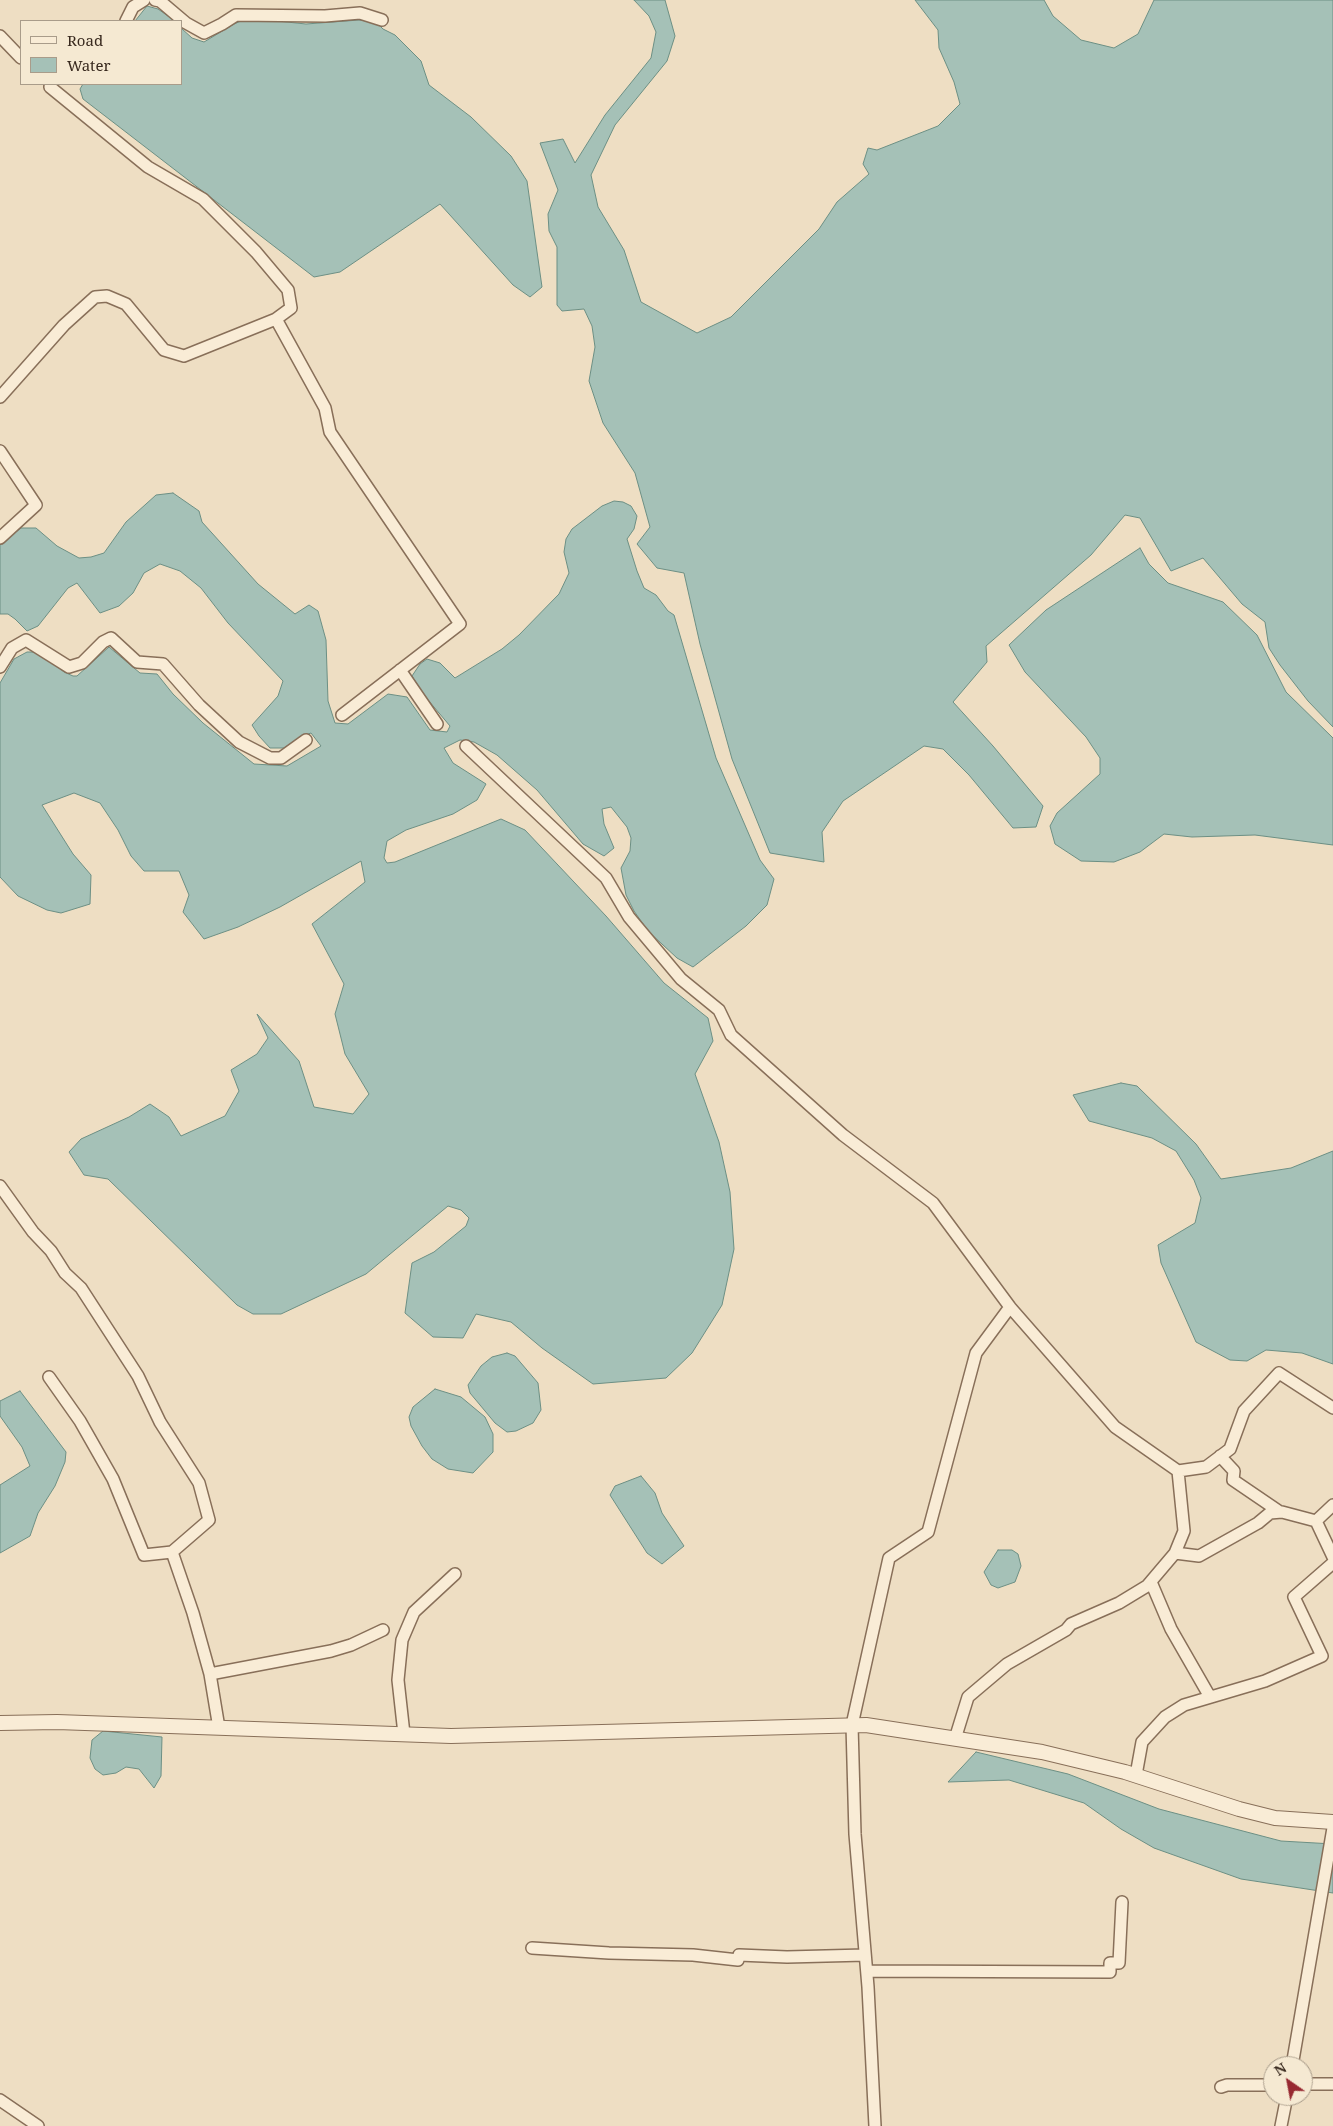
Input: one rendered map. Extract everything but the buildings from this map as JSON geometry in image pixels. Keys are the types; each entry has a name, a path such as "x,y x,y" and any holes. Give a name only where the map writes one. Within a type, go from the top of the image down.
{"street":[{"path":"126,20 133,7 144,0"},
{"path":"155,0 160,1 186,23 204,33 236,15 326,16 360,13 382,20"},
{"path":"0,36 20,57"},
{"path":"0,397 64,325 95,298 107,296 126,304 164,350 184,356 276,319 292,308 288,290 256,252 203,200 148,167 50,85"},
{"path":"276,319 325,408 330,432 460,624 342,715"},
{"path":"0,450 36,505 0,538"},
{"path":"0,667 12,648 26,640 69,667 82,663 103,642 111,638 137,662 164,664 199,705 239,742 270,758 281,758 306,740"},
{"path":"400,670 438,724"},
{"path":"466,746 606,878 629,917 681,979 719,1010 732,1035 843,1136 933,1203 1010,1307 1114,1427 1178,1471 1206,1467 1230,1449 1244,1412 1279,1373 1333,1408"},
{"path":"0,1186 33,1232 51,1251 65,1273 81,1288 138,1376 160,1422 199,1483 209,1520 172,1552 144,1555 112,1479 80,1421 49,1376"},
{"path":"874,2126 867,1971 855,1834 852,1725 889,1558 928,1532 976,1353 1010,1307"},
{"path":"1220,1456 1234,1471 1233,1480 1280,1512"},
{"path":"955,1739 968,1696 1007,1664 1066,1630 1071,1624 1119,1603 1150,1582 1175,1553 1184,1531 1178,1471"},
{"path":"1316,1521 1333,1505"},
{"path":"1175,1553 1199,1556 1258,1523 1270,1513 1280,1512 1316,1521"},
{"path":"1316,1521 1333,1557"},
{"path":"172,1552 193,1613 210,1674 219,1728"},
{"path":"1322,1656 1294,1597 1333,1563"},
{"path":"404,1734 398,1680 402,1640 414,1612 455,1574"},
{"path":"1150,1582 1171,1629 1210,1697"},
{"path":"210,1674 331,1651 351,1645 383,1630"},
{"path":"1136,1775 1142,1742 1164,1718 1184,1706 1265,1681 1333,1651"},
{"path":"0,1723 57,1722 451,1736 866,1724 1042,1752 1136,1775 1239,1809 1275,1818 1333,1822"},
{"path":"1294,2056 1333,1828"},
{"path":"867,1971 1110,1972 1110,1963 1119,1963 1122,1902"},
{"path":"532,1948 609,1953 694,1955 738,1960 739,1956 865,1955"},
{"path":"1313,2084 1333,2084"},
{"path":"1221,2087 1227,2085 1263,2085"},
{"path":"0,2100 38,2126"},
{"path":"1281,2126 1285,2106"}],"water":[{"path":"634,0 665,0 675,36 667,61 615,125 591,175 598,207 624,250 641,302 697,333 731,317 819,229 837,202 869,174 863,164 868,148 877,150 938,126 960,104 954,82 939,48 938,30 915,0 1044,0 1053,16 1081,40 1114,48 1138,34 1154,0 1333,0 1333,727 1308,701 1280,665 1269,648 1265,622 1242,604 1203,558 1171,571 1140,518 1125,515 1091,555 986,646 987,662 953,702 1043,806 1036,827 1013,828 969,775 943,749 924,746 843,801 822,832 824,862 770,853 732,759 700,644 684,573 657,568 637,544 650,527 635,473 603,423 589,381 595,347 592,326 584,309 562,311 557,305 557,247 549,231 548,214 558,190 540,143 563,139 575,163 605,115 651,58 656,32 649,16"},
{"path":"147,6 158,9 174,20 136,20"},
{"path":"248,18 306,24 359,20 376,22 383,29 395,35 421,61 429,85 471,117 511,156 527,181 542,287 530,297 513,285 440,204 340,272 314,277 83,99 80,89 82,85 182,85 182,29 192,38 204,42"},
{"path":"173,493 199,511 202,522 258,584 295,614 309,605 318,611 326,640 328,701 335,723 348,724 388,694 407,697 430,730 447,732 450,726 423,694 412,676 420,664 427,659 440,663 455,678 502,649 519,635 559,594 569,573 564,552 566,539 572,529 602,506 614,501 623,502 631,506 637,516 634,529 627,539 637,571 644,588 656,595 668,611 674,615 716,758 760,860 774,879 767,905 746,926 693,967 677,958 648,931 634,911 626,895 621,868 630,851 631,838 627,827 611,807 602,809 604,824 614,848 604,856 583,844 537,790 497,755 474,742 460,740 444,748 453,763 486,784 477,800 453,814 406,830 387,841 384,858 387,863 395,862 501,819 525,830 606,916 664,983 708,1018 713,1041 695,1074 719,1142 730,1192 734,1249 722,1305 692,1353 666,1378 593,1384 542,1348 511,1322 476,1314 463,1338 433,1337 405,1313 412,1263 434,1252 466,1226 469,1218 461,1210 448,1206 366,1274 281,1314 253,1314 237,1305 108,1179 84,1175 69,1152 81,1139 129,1117 150,1104 169,1117 181,1136 225,1116 239,1091 231,1070 257,1054 268,1038 257,1014 299,1061 314,1107 353,1114 369,1094 345,1054 335,1014 344,984 312,924 365,882 361,861 280,907 238,927 204,939 183,912 189,895 179,871 144,871 131,856 118,830 100,803 74,793 42,805 73,854 91,875 90,904 61,913 47,910 18,896 0,877 0,683 14,659 27,652 35,652 64,672 77,676 109,647 140,673 157,674 173,694 203,723 254,764 287,766 321,746 311,733 302,736 284,748 270,748 259,736 252,725 278,696 283,681 228,623 201,588 180,571 160,564 144,573 133,593 119,606 100,613 77,583 68,588 38,626 27,631 8,614 0,614 0,544 21,528 36,528 57,546 79,558 91,557 104,553 126,522 156,495"},
{"path":"1140,548 1149,564 1168,583 1223,602 1257,635 1286,692 1333,738 1333,845 1255,835 1192,837 1164,834 1140,852 1114,862 1081,861 1055,844 1050,826 1057,813 1100,774 1100,758 1086,737 1025,672 1009,645 1046,610"},
{"path":"1121,1083 1137,1086 1196,1144 1221,1179 1291,1168 1333,1151 1333,1364 1302,1353 1266,1350 1247,1361 1230,1360 1196,1342 1161,1263 1158,1245 1195,1223 1201,1198 1194,1180 1176,1151 1152,1138 1089,1121 1073,1095"},
{"path":"507,1353 515,1356 538,1383 541,1410 533,1423 516,1431 507,1432 495,1423 470,1393 468,1385 481,1366 492,1357"},
{"path":"435,1389 461,1397 485,1417 493,1434 493,1452 473,1473 448,1469 432,1459 411,1426 409,1417 413,1407"},
{"path":"20,1391 66,1452 65,1462 55,1486 38,1513 30,1536 0,1553 0,1485 30,1466 22,1447 0,1416 0,1401"},
{"path":"641,1476 655,1493 662,1513 684,1546 662,1564 647,1553 610,1495 615,1486"},
{"path":"998,1550 1012,1550 1018,1554 1021,1566 1015,1582 998,1588 991,1585 984,1572"},
{"path":"103,1731 162,1737 161,1776 154,1788 139,1769 126,1767 116,1773 103,1775 95,1769 90,1758 92,1740"},
{"path":"976,1752 1068,1774 1159,1809 1281,1841 1333,1844 1333,1893 1241,1879 1154,1848 1121,1829 1084,1803 1009,1780 948,1782"}]}
